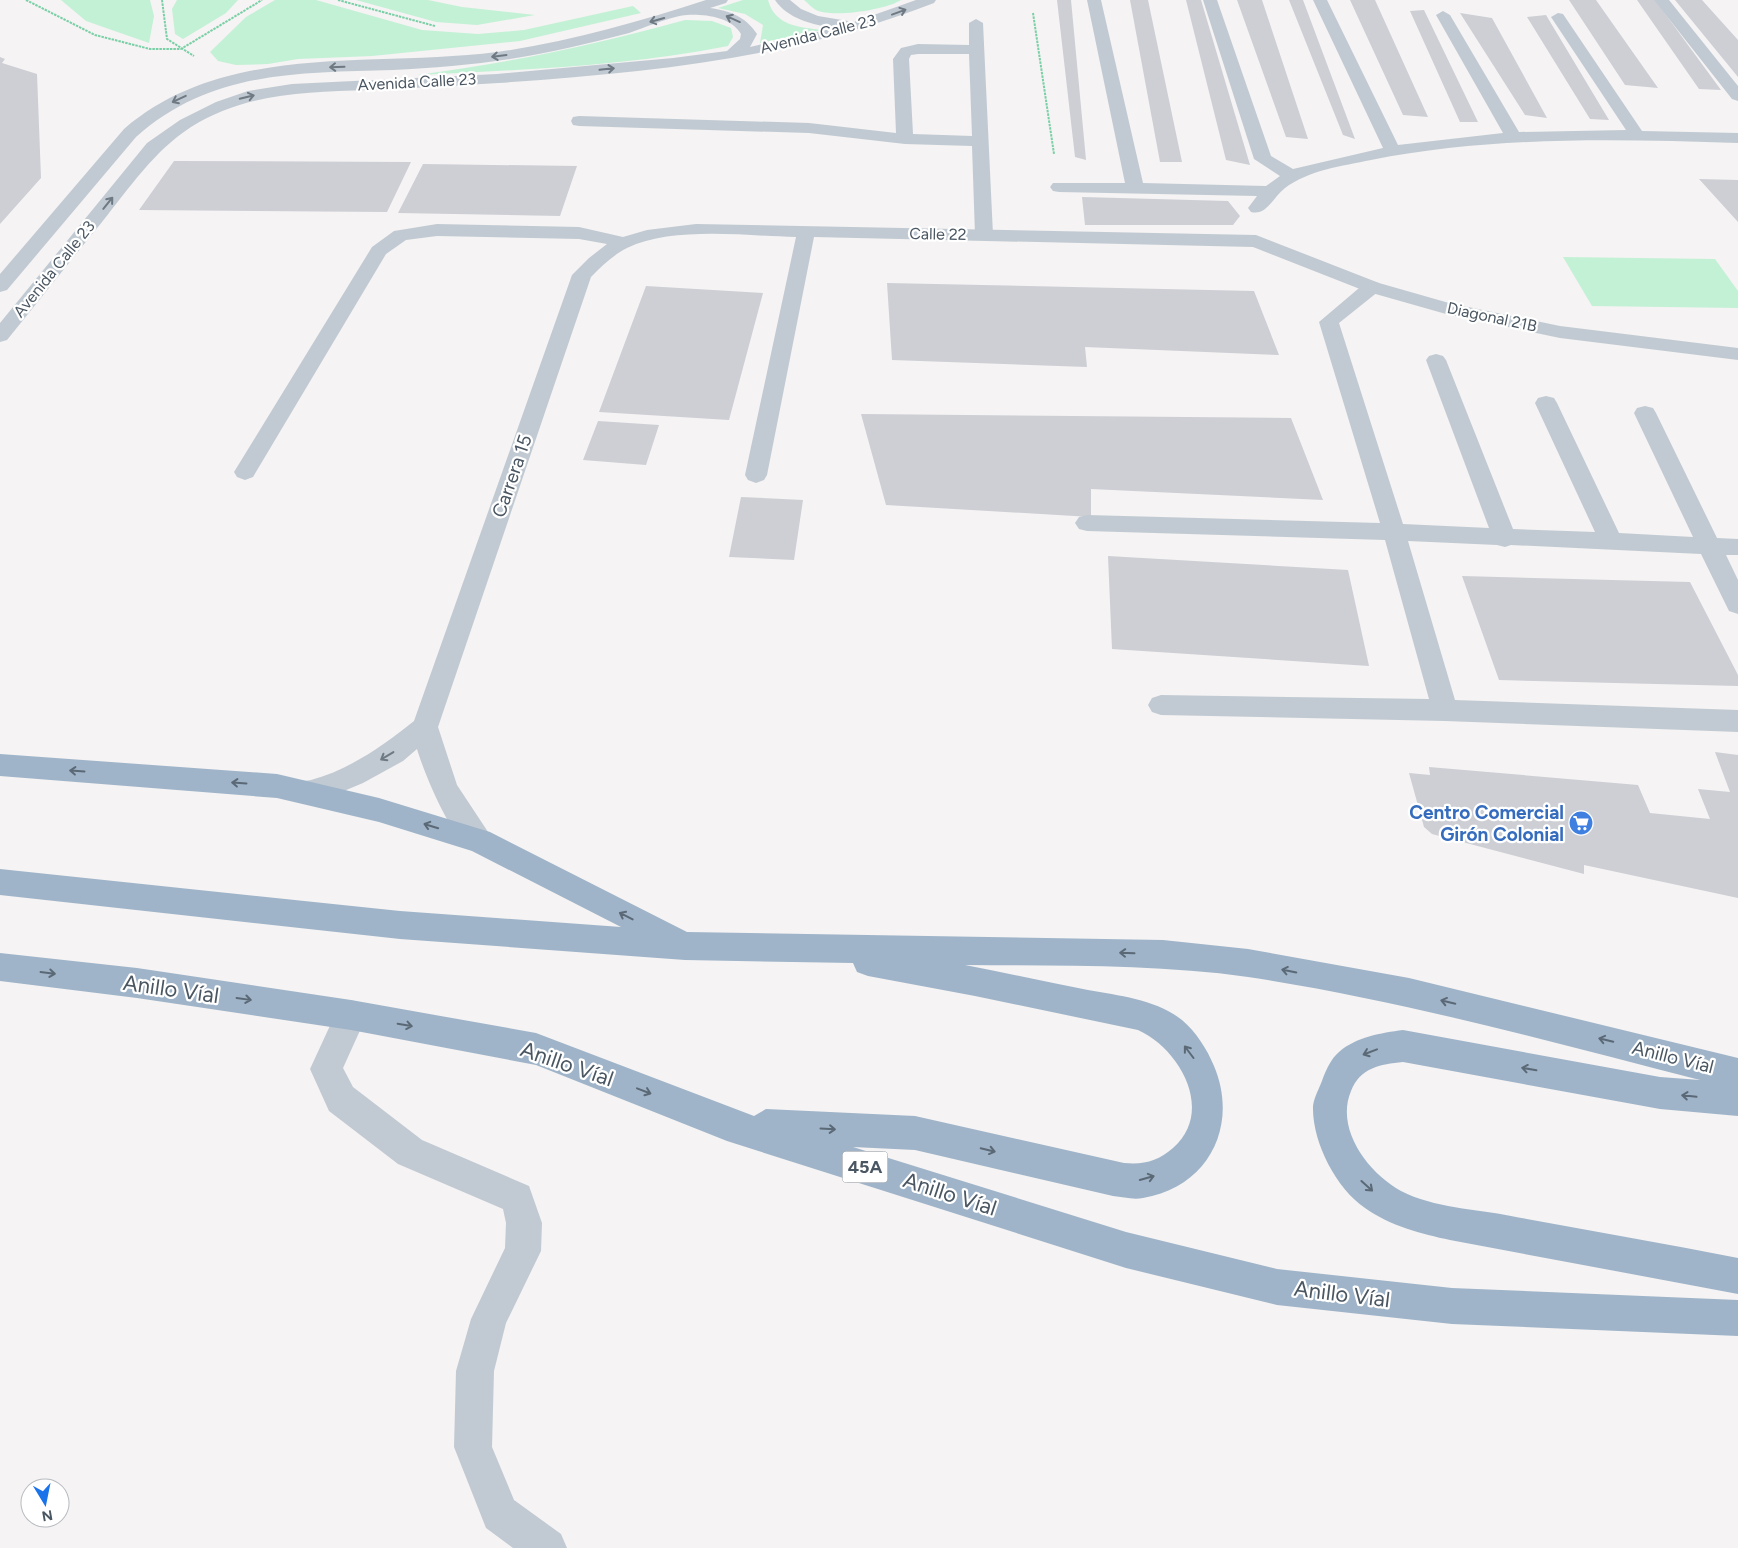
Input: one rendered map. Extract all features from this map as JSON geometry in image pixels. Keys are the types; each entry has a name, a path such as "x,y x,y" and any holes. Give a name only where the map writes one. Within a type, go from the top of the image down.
{"highway":[{"path":"0,765 277,786 379,810 480,841 685,946"},
{"name":"Anillo Víal","path":"0,882 400,925 685,946 1164,954 1248,963 1408,993 1509,1016 1738,1074"},
{"path":"726,1124 915,1133 1113,1179 1143,1181 1180,1166 1198,1144 1208,1113 1206,1086 1199,1067 1188,1049 1170,1031 1140,1014 1106,1009 956,976 768,946"},
{"name":"Anillo Víal","path":"0,967 137,984 351,1015 536,1049 726,1124 1126,1250 1277,1287 1452,1306 1735,1319"},
{"path":"1738,1100 1660,1093 1403,1046 1376,1049 1357,1056 1342,1073 1330,1105 1332,1129 1341,1154 1364,1184 1388,1203 1437,1219 1738,1276"}],"street":[{"name":"Avenida Calle 23","path":"0,286 130,133 153,114 178,99 234,80 314,68 407,64 513,54 615,32 720,0"},
{"path":"782,0 790,8 813,19 847,24 865,24"},
{"name":"Avenida Calle 23","path":"0,336 153,147 183,123 216,107 248,96 290,89 517,77 650,64 733,53 815,38 865,24 929,0"},
{"path":"1094,0 1134,188"},
{"path":"1210,0 1263,159 1291,176"},
{"path":"1320,0 1392,150"},
{"path":"1661,0 1738,96"},
{"path":"678,14 720,14 740,22 748,34 747,41 733,53"},
{"path":"1443,15 1514,138"},
{"path":"1558,18 1636,135"},
{"path":"976,23 984,235"},
{"path":"904,139 901,59 906,51 918,49 977,50"},
{"path":"579,121 809,128 904,139 981,141"},
{"path":"1258,208 1269,191 1291,176 1392,150 1514,138 1636,135 1738,138"},
{"path":"1059,187 1269,191"},
{"name":"Calle 22","path":"622,242 658,234 696,229 1256,241"},
{"path":"245,472 379,251 401,235 437,230 579,233 622,242"},
{"path":"756,475 806,232"},
{"name":"Diagonal 21B","path":"1256,241 1372,287 1446,308 1560,332 1738,354"},
{"name":"Carrera 15","path":"425,727 582,275 600,256 622,242"},
{"path":"1372,287 1329,322 1394,532 1445,710"},
{"path":"1436,360 1505,538"},
{"path":"1546,403 1612,542"},
{"path":"1645,413 1707,546 1738,606"},
{"path":"1087,524 1394,532 1738,547"},
{"path":"1161,704 1445,710 1738,721"},
{"path":"277,786 310,793 353,776 393,753 425,727 432,757 443,787 458,815 480,841"},
{"path":"351,1015 326,1069 341,1099 410,1152 517,1198 524,1223 523,1251 489,1319 475,1371 474,1447 500,1514 547,1548"}],"path":[{"path":"26,0 95,35 150,49 181,49 262,0"},
{"path":"162,0 166,39 234,80"},
{"path":"338,0 439,28"},
{"path":"1032,13 1059,187"}],"green space":[{"path":"61,0 150,0 154,16 149,43 86,21"},
{"path":"177,0 238,0 226,13 183,39 175,34 172,9"},
{"path":"275,0 316,0 422,30 478,34 524,30 633,6 641,13 520,41 372,56 298,59 268,64 236,65 218,61 210,52 246,17"},
{"path":"356,0 428,0 462,7 535,15 477,25 436,22"},
{"path":"743,0 768,0 771,9 776,15 789,24 822,30 760,43 763,25 745,14 718,8"},
{"path":"804,0 901,0 872,10 834,13 816,10"},
{"path":"685,20 712,21 731,28 733,37 728,46 612,63 417,75 485,65 552,52"},
{"path":"1563,257 1715,259 1738,291 1738,308 1592,306"}],"building":[{"path":"1057,0 1071,0 1086,160 1075,157"},
{"path":"1130,0 1148,0 1182,162 1160,162"},
{"path":"1186,0 1201,0 1250,165 1226,160"},
{"path":"1237,0 1262,0 1308,139 1286,137"},
{"path":"1289,0 1303,0 1355,139 1343,135"},
{"path":"1350,0 1375,0 1428,117 1403,115"},
{"path":"1569,0 1596,0 1658,88 1625,85"},
{"path":"1637,0 1655,0 1721,90 1699,89"},
{"path":"1675,0 1702,0 1738,40 1738,77"},
{"path":"1424,10 1478,122 1460,122 1410,11"},
{"path":"1460,13 1492,18 1547,118 1525,115"},
{"path":"1546,15 1609,120 1590,119 1527,17"},
{"path":"0,57 5,59 2,63 37,74 41,178 0,224"},
{"path":"174,161 411,162 387,212 139,210"},
{"path":"423,164 577,166 560,216 398,213"},
{"path":"1699,179 1738,180 1738,222"},
{"path":"1082,197 1228,201 1240,216 1233,225 1085,225"},
{"path":"887,283 1254,291 1279,355 1085,347 1087,367 892,360"},
{"path":"646,286 763,293 729,420 599,412"},
{"path":"861,414 1291,418 1323,500 1091,489 1091,517 886,505"},
{"path":"598,421 659,425 646,465 583,460"},
{"path":"741,497 803,500 794,560 729,557"},
{"path":"1108,556 1348,570 1369,666 1112,649"},
{"path":"1462,576 1690,582 1738,675 1738,686 1499,680"},
{"name":"Centro Comercial Girón Colonial","path":"1715,752 1738,755 1738,898 1584,865 1584,874 1432,834 1424,827 1409,773 1430,775 1429,767 1638,785 1650,813 1710,819 1698,789 1730,792"}],"place":[{"name":"Centro Comercial Girón Colonial","path":"1581,823"}]}
